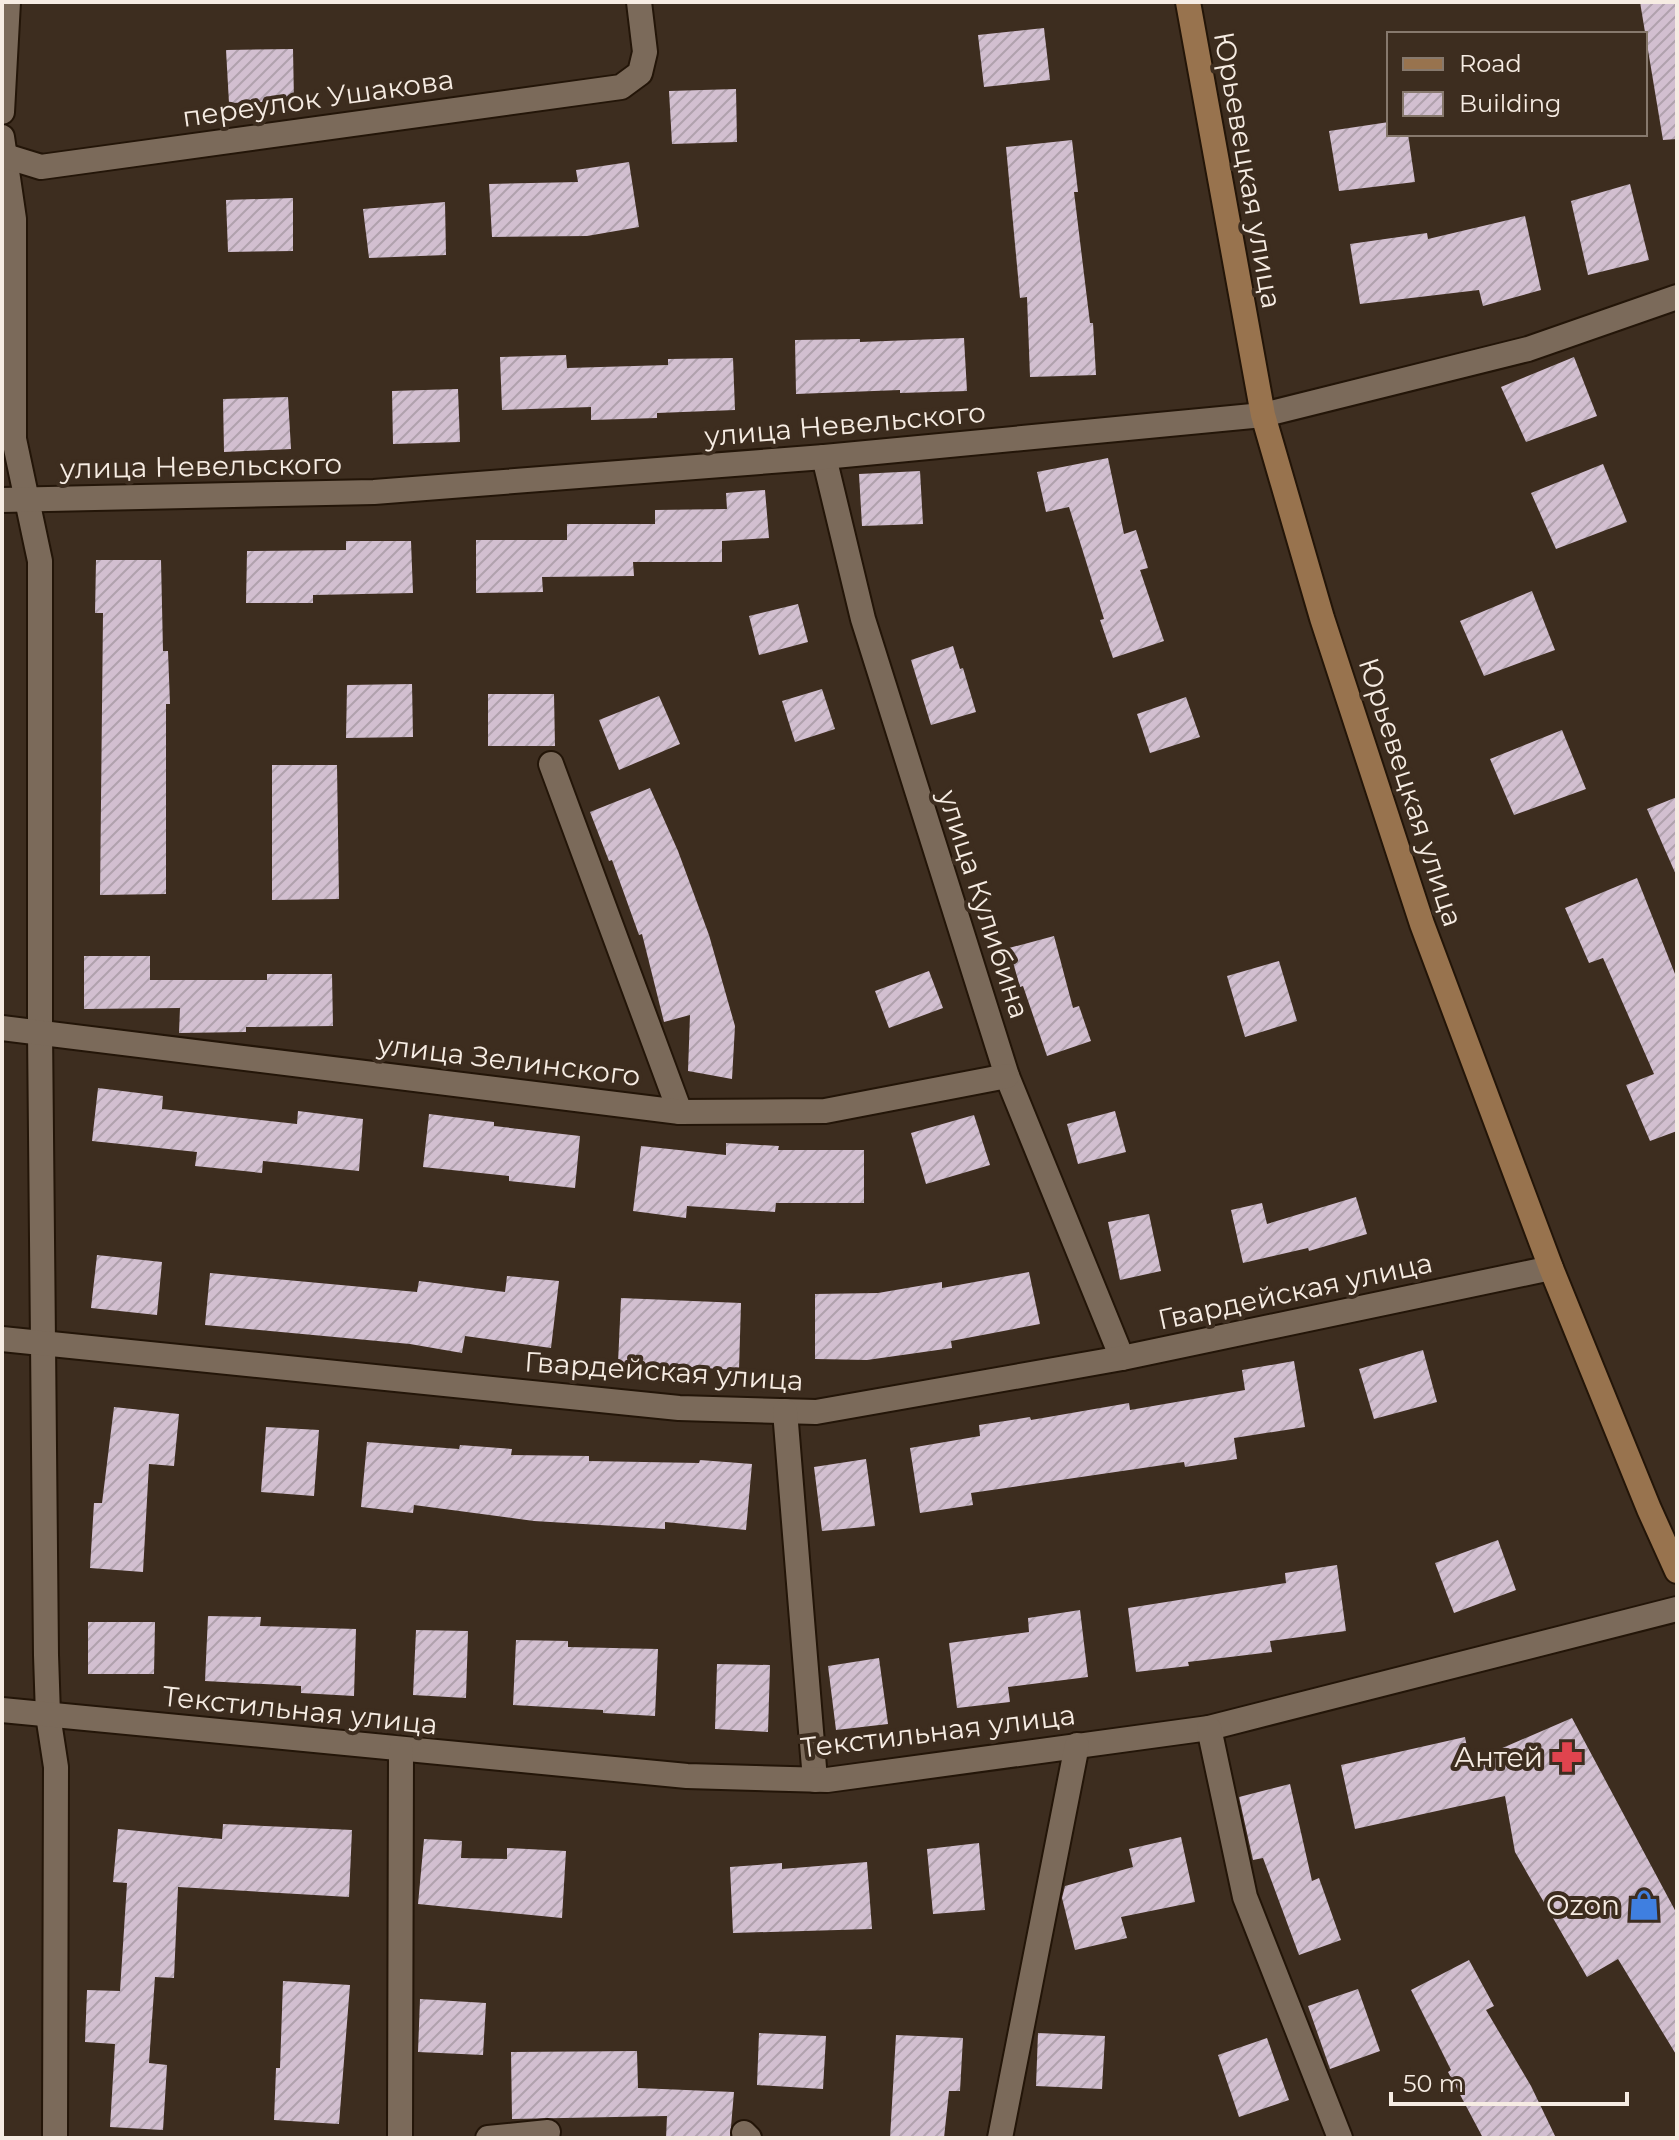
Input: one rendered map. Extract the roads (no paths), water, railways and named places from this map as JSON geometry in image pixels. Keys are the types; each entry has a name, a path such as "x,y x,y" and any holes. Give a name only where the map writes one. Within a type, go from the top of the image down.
{"main road":[{"name":"Юрьевецкая улица","path":"1188,2 1263,415 1322,618 1422,924 1551,1268 1677,1571"}],"street":[{"path":"2,112 8,2"},
{"name":"переулок Ушакова","path":"3,149 41,167 621,87 640,73 645,52 639,2"},
{"path":"3,149 14,219 14,439 40,561 40,1031 48,1715 56,1767 55,2138"},
{"name":"улица Невельского","path":"2,500 374,492 824,457 1263,415 1528,349 1677,297"},
{"name":"улица Кулибина","path":"824,457 863,619 1007,1076 1122,1358"},
{"path":"551,764 680,1112"},
{"name":"улица Зелинского","path":"2,1028 680,1112 825,1111 1007,1076"},
{"name":"Гвардейская улица","path":"2,1339 679,1408 816,1412 1122,1358 1551,1268"},
{"path":"785,1411 815,1780"},
{"name":"Текстильная улица","path":"2,1710 401,1751 687,1776 815,1780 1209,1728 1677,1609"},
{"path":"1209,1728 1245,1897 1340,2138"},
{"path":"1000,2138 1077,1745"},
{"path":"400,2138 401,1751"},
{"path":"488,2138 548,2132"}],"place":[{"name":"Антей","path":"1567,1757"},
{"name":"Ozon","path":"1644,1905"}]}
